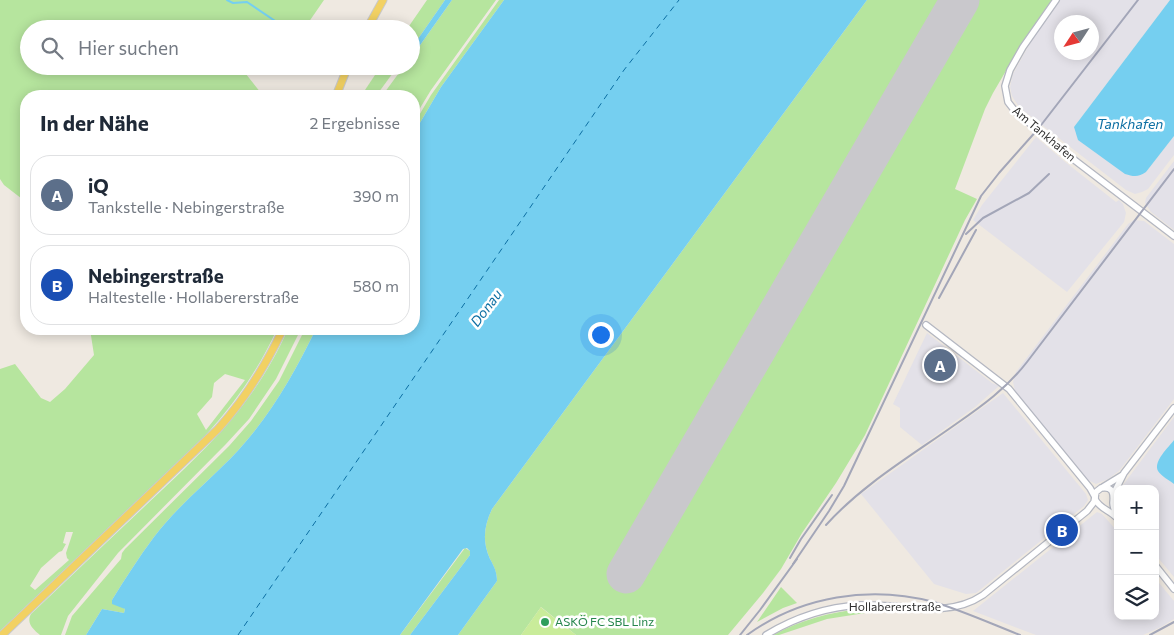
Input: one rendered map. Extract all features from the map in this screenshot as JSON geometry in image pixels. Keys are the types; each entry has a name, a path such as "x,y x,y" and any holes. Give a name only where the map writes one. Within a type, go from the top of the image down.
{"main road":[{"path":"372,20 383,0"},
{"path":"338,90 344,75"},
{"path":"2,635 218,429 254,381 280,335"}],"street":[{"name":"Am Tankhafen","path":"1056,0 1023,47 1010,70 1005,86 1008,102 1015,111 1060,149 1174,236"},
{"path":"926,325 1006,386 1090,488 1102,507 1114,516"},
{"path":"1116,485 1174,408"},
{"path":"1095,498 1101,488 1124,473"},
{"path":"1090,488 1093,490 1108,488 1114,493 1114,506"},
{"name":"Hollabererstraße","path":"766,635 803,617 843,607 882,605 934,609 967,603 983,595 1087,511 1095,498"},
{"path":"1102,507 1108,507 1113,503"},
{"name":"Hollabererstraße","path":"1087,511 1102,507"},
{"path":"1159,571 1174,589"}],"shaded area":[{"path":"1059,0 1170,0 1074,127 1146,172 1174,136 1174,155 1148,189 1135,194 1126,190 1019,107 1012,96 1010,87 1013,74 1033,38"},
{"path":"1036,137 1116,202 1119,200 1123,204 1126,213 1124,222 1067,292 973,220 982,205"},
{"path":"1174,161 1174,230 1151,212 1145,203 1146,198"},
{"path":"1134,220 1144,221 1174,244 1174,399 1119,471 1108,479 1096,484 1086,479 1015,391 1013,382 1016,372 1128,224"},
{"path":"927,333 992,383 999,386 975,407 922,445 900,427 900,408 893,404"},
{"path":"1003,393 1086,494 1088,500 1084,506 976,593 966,594 934,584 861,494"},
{"path":"1174,417 1174,440 1158,461 1160,473 1174,484 1174,577 1159,559 1159,485 1123,485"},
{"path":"1097,512 1102,514 1114,528 1114,620 1159,620 1159,583 1174,601 1174,619 1143,635 1036,635 973,611"}],"green space":[{"path":"0,0 324,0 310,20 20,20 20,75 247,75 259,90 20,90 20,197 4,185 0,179"},
{"path":"427,0 445,0 420,36 420,20 413,20"},
{"path":"452,0 496,0 420,108 420,90 386,90 397,75 420,75 420,45"},
{"path":"499,0 504,0 441,87 420,123 420,114 431,95"},
{"path":"867,0 1052,0 1024,40 985,109 955,189 977,199 965,220 865,435 781,569 728,635 576,635 541,607 521,635 458,635 497,581 496,572 487,552 485,540 487,521 492,509"},
{"path":"375,75 391,75 380,90 365,90"},
{"path":"91,335 274,335 245,385 205,436 0,631 0,369 15,364 41,398 50,402 65,389 94,355","holes":["225,374 245,380 206,430 197,414 212,397 214,383","66,532 73,532 66,553 69,560 35,590 30,586 41,568 62,551 66,544 63,543"]},
{"path":"285,335 298,335 276,379 249,419 118,553 68,616 61,635 40,635 30,623 31,614 187,466 226,426 259,382"},
{"path":"302,335 313,335 279,397 257,428 231,458 181,506 143,552 112,600 125,609 124,613 102,609 86,635 65,635 72,616 121,559 125,549 229,446 251,421 279,381"},
{"path":"465,548 470,551 470,555 410,635 400,635"},
{"path":"781,587 797,603 757,622"},
{"name":"ASKÖ FC SBL Linz","path":"541,607 543,609 576,635 521,635"},
{"path":"862,609 865,613 827,619 779,635 773,635 794,625 816,618"}],"water":[{"path":"445,0 452,0 420,45 420,36"},
{"name":"Donau","path":"504,0 867,0 492,509 487,521 485,540 487,552 496,572 497,581 458,635 410,635 470,555 470,551 467,548 463,549 400,635 86,635 102,609 124,613 125,609 112,604 112,600 138,560 172,516 231,458 257,428 279,397 313,335 420,335 420,123 441,87"},
{"name":"Tankhafen","path":"1170,0 1174,0 1174,136 1146,172 1139,176 1131,176 1125,174 1078,140 1074,127"},
{"path":"1174,440 1174,484 1161,475 1157,467 1165,450"}],"waterway":[{"path":"227,0 233,3 247,2 274,20"}],"ferry route":[{"path":"238,635 624,70 679,0"}],"runway":[{"path":"626,574 960,0"}],"railway":[{"path":"793,564 844,486 981,196 1038,129 1138,0"},
{"path":"826,525 840,510 872,483 994,396 1011,380 1027,362 1174,169"},
{"path":"966,234 983,218 1029,193 1049,174"},
{"path":"939,298 976,230"},
{"path":"790,558 832,495"},
{"path":"740,635 797,559"},
{"path":"747,635 790,611 813,603 837,598 885,594 934,602 967,613 1020,635"},
{"path":"1150,635 1174,622"}],"place":[{"name":"iQ","path":"940,365"},
{"name":"Nebingerstraße","path":"1062,530"},
{"name":"ASKÖ FC SBL Linz","path":"545,622"}]}
